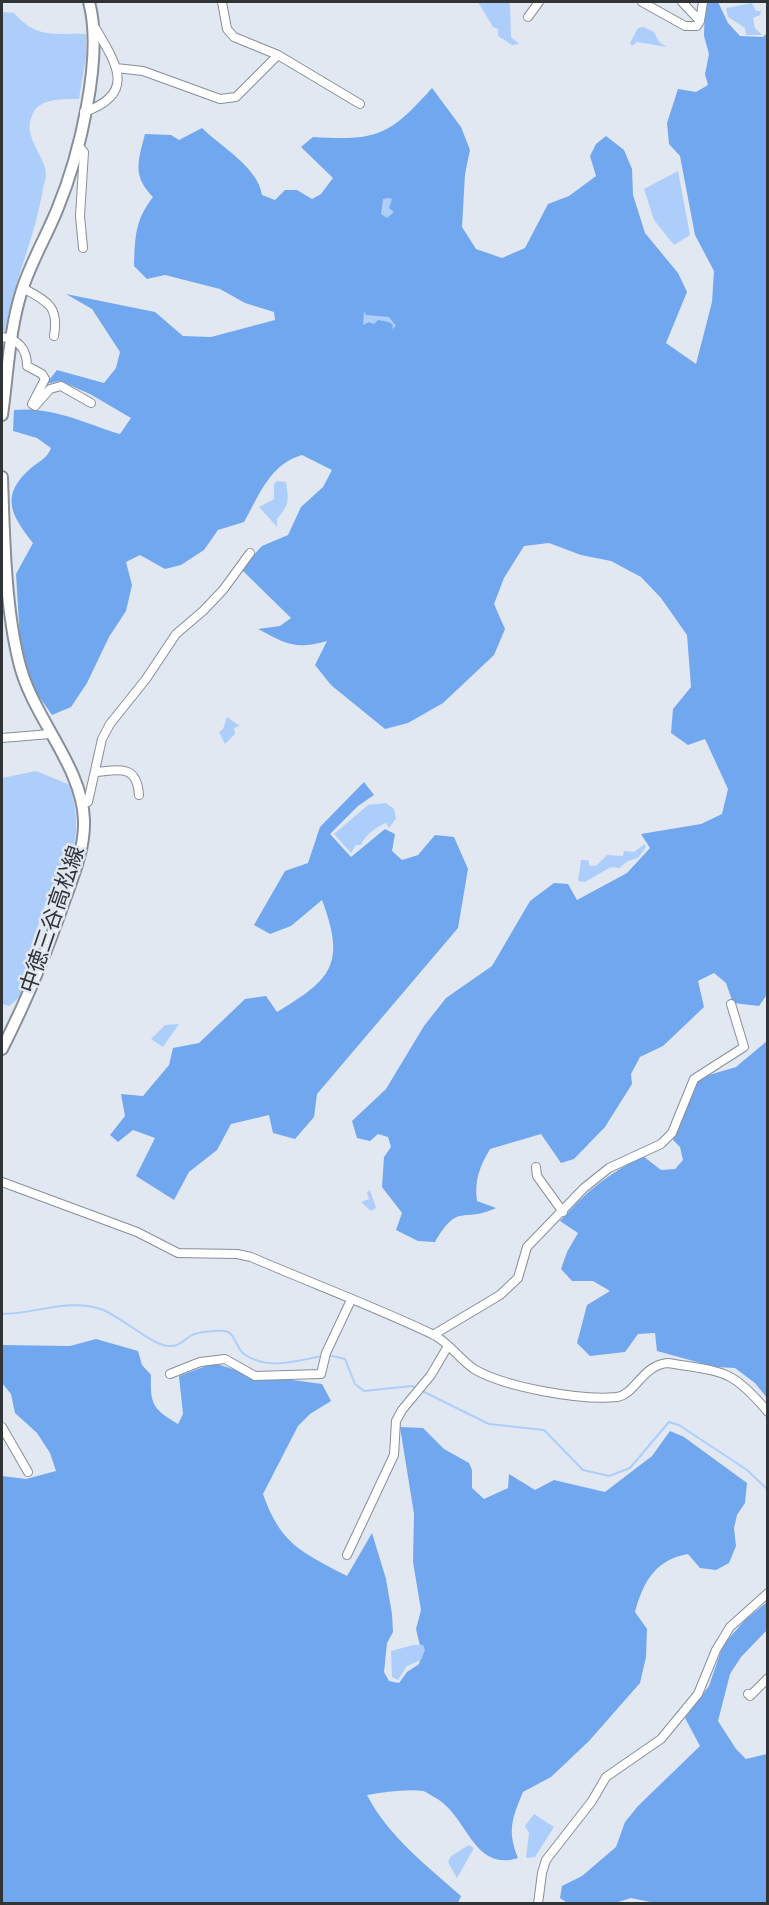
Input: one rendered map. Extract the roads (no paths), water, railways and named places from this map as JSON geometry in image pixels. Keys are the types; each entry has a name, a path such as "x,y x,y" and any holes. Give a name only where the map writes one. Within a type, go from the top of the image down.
{"main road":[{"path":"2,415 6,338 23,288 57,210 78,145 93,63 93,23 89,2"},
{"name":"中徳三谷高松線","path":"2,477 12,615 19,663 32,699 71,772 83,804 83,838 72,881 36,978 5,1033 2,1049"}],"street":[{"path":"222,2 226,29 234,37 278,55 360,104"},
{"path":"528,17 540,2"},
{"path":"642,2 685,26 698,26 703,2"},
{"path":"682,2 699,21"},
{"path":"84,112 110,100 116,91 118,78 116,68 93,23"},
{"path":"116,68 144,71 220,99 236,97 278,55"},
{"path":"78,145 84,152 80,216 83,248"},
{"path":"23,288 53,308 56,315 54,336"},
{"path":"6,338 24,349 27,366 45,379 32,404 35,406 50,389 61,386 91,403"},
{"path":"83,804 88,802 102,739 110,724 146,679 176,634 223,590 250,553"},
{"path":"2,738 50,734"},
{"path":"96,772 124,770 129,772 138,786 139,795"},
{"path":"433,1335 506,1290 518,1278 527,1247 584,1188 609,1168 661,1144 672,1133 694,1079 744,1047 730,1004"},
{"path":"536,1167 537,1176 563,1212"},
{"path":"2,1182 137,1232 178,1253 251,1257 433,1335 463,1360 485,1374 556,1394 617,1397 623,1395 646,1371 660,1363 713,1370 740,1381 768,1412"},
{"path":"170,1374 200,1362 225,1359 255,1376 321,1374 325,1357 351,1300"},
{"path":"347,1555 394,1455 396,1421 402,1410 419,1391 448,1346"},
{"path":"2,1427 28,1472"},
{"path":"538,1904 546,1860 592,1801 606,1777 661,1739 698,1694 716,1650 730,1627 768,1593"},
{"path":"748,1694 750,1696 768,1678"}],"waterway":[{"path":"2,1314 64,1306 89,1306 109,1313 153,1341 168,1346 178,1344 195,1334 221,1331 231,1334 244,1354 263,1362 292,1362 322,1356"},
{"path":"328,1355 345,1359 355,1384 364,1391 412,1386 489,1424 544,1430 583,1470 609,1476 630,1468 669,1422 679,1425 747,1470 768,1490"}]}
